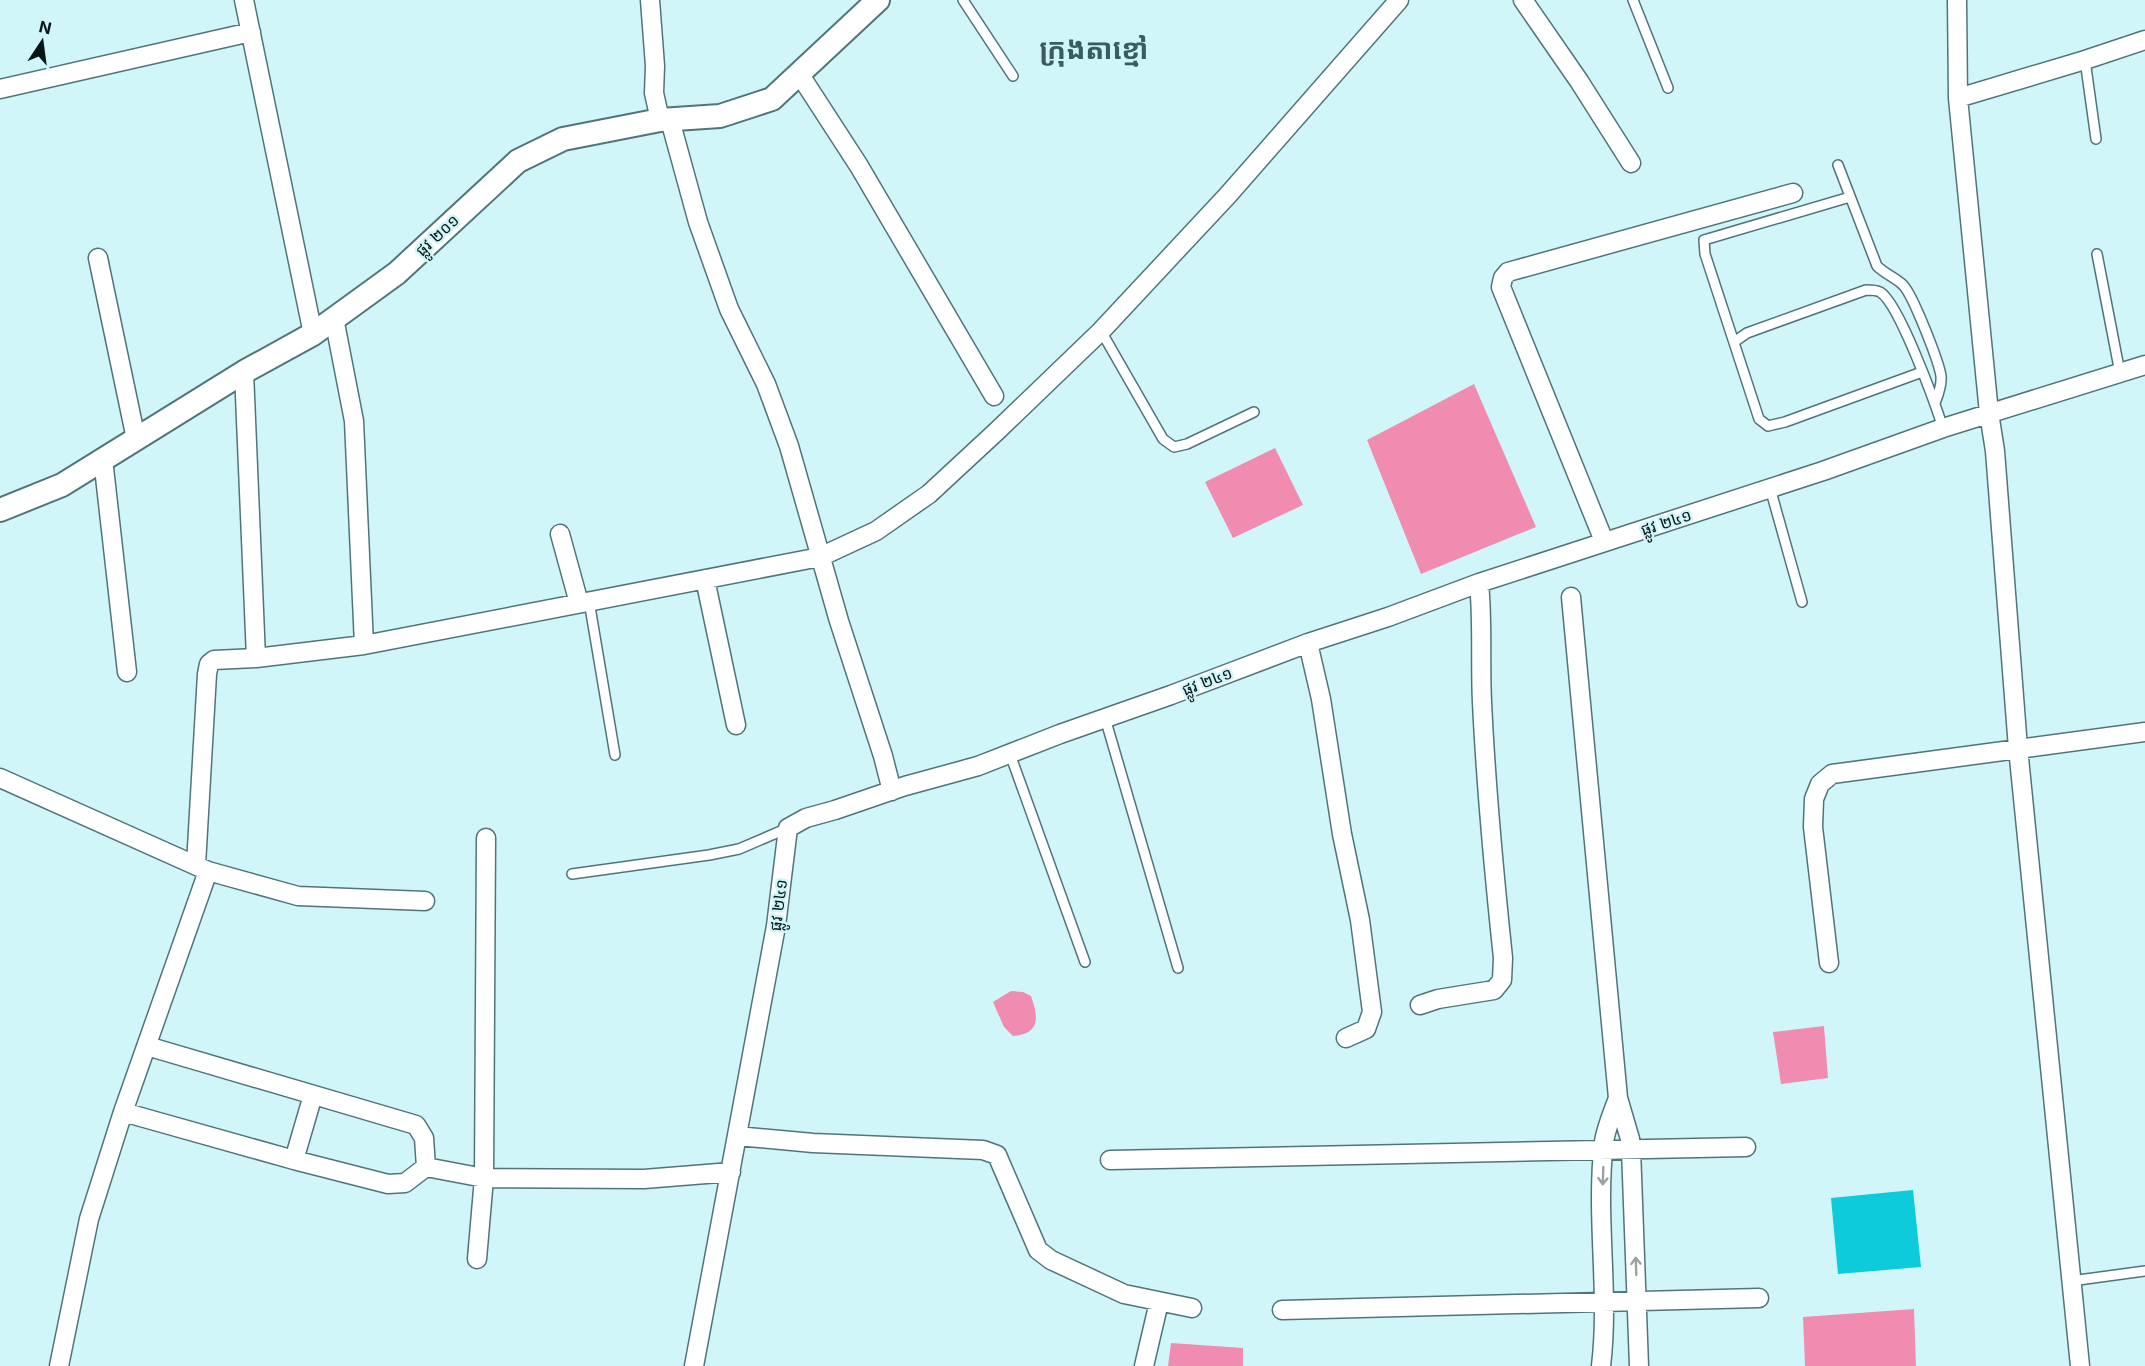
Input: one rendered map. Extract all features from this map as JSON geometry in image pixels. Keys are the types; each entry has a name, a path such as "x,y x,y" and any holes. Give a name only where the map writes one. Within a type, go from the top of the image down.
{"street":[{"path":"244,0 313,334"},
{"path":"650,0 655,66 654,93 729,309 766,384 789,446 820,557 892,791"},
{"name":"ផ្លូវ ២០១","path":"0,510 62,485 244,372 313,334 396,273 518,161 563,138 665,120 720,116 772,99 878,0"},
{"path":"59,1366 89,1219 147,1046 202,868 209,664 214,660 256,658 364,645 820,557 876,531 929,494 1101,331 1228,195 1399,0"},
{"path":"1523,0 1579,81 1631,163"},
{"path":"1957,0 1958,98 1989,413 1995,451 2018,748 2080,1366"},
{"path":"0,89 250,32"},
{"path":"1958,98 2145,40"},
{"path":"800,75 859,166 994,396"},
{"path":"1604,542 1501,287 1503,278 1508,272 1793,193"},
{"path":"98,258 136,439"},
{"path":"334,318 354,421 364,645"},
{"name":"ផ្លូវ ២៤១","path":"694,1366 776,926 788,828 806,818 905,786 978,766 1308,643 1388,617 1479,583 1770,488 1943,428 2145,365"},
{"path":"244,372 256,658"},
{"path":"103,459 127,672"},
{"path":"560,534 584,602"},
{"path":"705,579 736,725"},
{"path":"1420,1005 1438,999 1494,990 1502,980 1503,958 1483,715 1479,583"},
{"path":"1571,597 1618,1098 1631,1149 1638,1366"},
{"path":"1308,643 1321,699 1342,834 1360,920 1372,1012 1366,1029 1347,1038"},
{"path":"1829,963 1813,827 1814,800 1820,784 1832,774 2145,732"},
{"path":"0,778 202,868 298,896 425,901"},
{"path":"477,1259 484,1178 486,838"},
{"path":"147,1046 416,1125 424,1138 426,1167"},
{"path":"294,1160 313,1095"},
{"path":"1600,1366 1604,1341 1602,1209 1604,1140 1618,1098"},
{"path":"123,1112 388,1184 405,1183 426,1167 484,1178 644,1179 731,1172"},
{"path":"737,1136 813,1143 983,1150 997,1155 1038,1250 1050,1260 1124,1294 1192,1308"},
{"path":"1110,1160 1746,1147"},
{"path":"1282,1310 1759,1298"},
{"path":"1144,1366 1159,1302"}],"lane":[{"path":"963,0 1013,76"},
{"path":"1633,0 1668,88"},
{"path":"2085,60 2096,139"},
{"path":"1838,165 1876,266 1903,285 1914,302 1941,375 1940,390 1935,404"},
{"path":"1850,197 1704,240 1705,254 1760,419 1768,426 1785,422 1922,372"},
{"path":"2097,254 2120,373"},
{"path":"1734,342 1747,333 1866,290 1880,292 1893,306 1922,372 1943,428"},
{"path":"1101,331 1163,439 1174,447 1187,444 1254,411"},
{"path":"1770,488 1802,602"},
{"path":"584,602 615,755"},
{"path":"1105,718 1178,968"},
{"path":"1010,754 1085,962"},
{"path":"572,874 740,849 788,828"},
{"path":"2071,1281 2145,1271"}],"shaded area":[{"path":"1474,384 1536,527 1421,574 1367,440"},
{"path":"1275,448 1303,505 1233,538 1205,482"},
{"path":"1011,991 1023,992 1031,996 1035,1011 1036,1018 1033,1028 1022,1035 1013,1036 1004,1027 993,1002"},
{"path":"1824,1026 1828,1078 1781,1084 1773,1032"},
{"path":"1914,1309 1916,1366 1805,1366 1803,1317"},
{"path":"1171,1343 1243,1348 1243,1366 1168,1366"}],"building":[{"path":"1913,1190 1921,1267 1838,1274 1831,1198"}],"district":[{"name":"ក្រុងតាខ្មៅ","path":"1094,49"}]}
